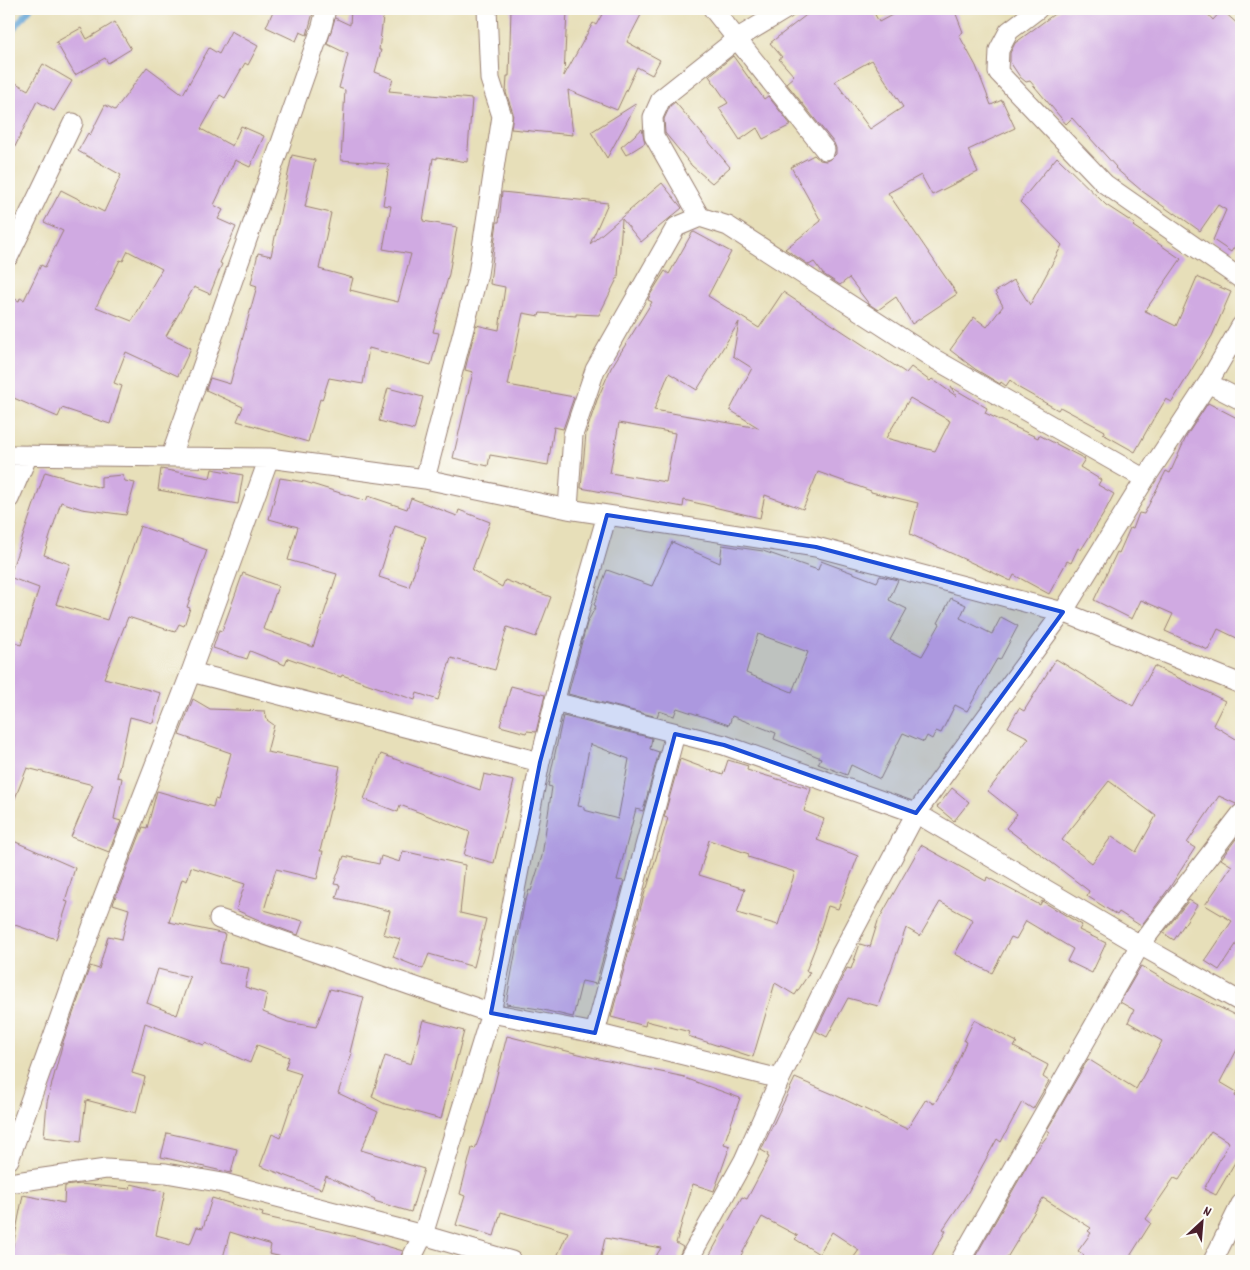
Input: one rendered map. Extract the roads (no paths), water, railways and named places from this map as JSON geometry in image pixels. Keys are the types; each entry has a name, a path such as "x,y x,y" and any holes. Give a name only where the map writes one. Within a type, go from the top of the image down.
{"street":[{"path":"171,456 322,26 326,9"},
{"path":"426,479 478,274 502,116 490,79 487,9"},
{"path":"713,9 738,38 825,150"},
{"path":"700,217 654,136 653,117 661,100 738,38 786,9"},
{"path":"1038,9 1009,31 999,50 998,72 1105,184 1241,279"},
{"path":"9,256 73,123"},
{"path":"568,509 573,434 595,370 676,227 700,217 728,226 931,357 1145,479"},
{"path":"688,1261 744,1160 780,1079 840,956 916,813 1063,612 1145,479 1208,383 1241,326"},
{"path":"1208,383 1241,400"},
{"path":"9,455 268,458 426,479 568,509 816,547 1063,612 1241,684"},
{"path":"9,499 28,455"},
{"path":"9,1160 95,919 191,672 268,458"},
{"path":"410,1261 423,1235 491,1013 540,762 554,702 607,515"},
{"path":"191,672 540,762"},
{"path":"554,702 724,745 916,813 1140,945 1241,1002"},
{"path":"595,1033 675,734"},
{"path":"960,1261 1140,945 1241,814"},
{"path":"219,919 491,1013 595,1033 780,1079"},
{"path":"9,1183 106,1169 166,1173 223,1183 423,1235 512,1261"},
{"path":"1213,1261 1241,1204"}],"waterway":[{"path":"9,34 30,9"}]}
